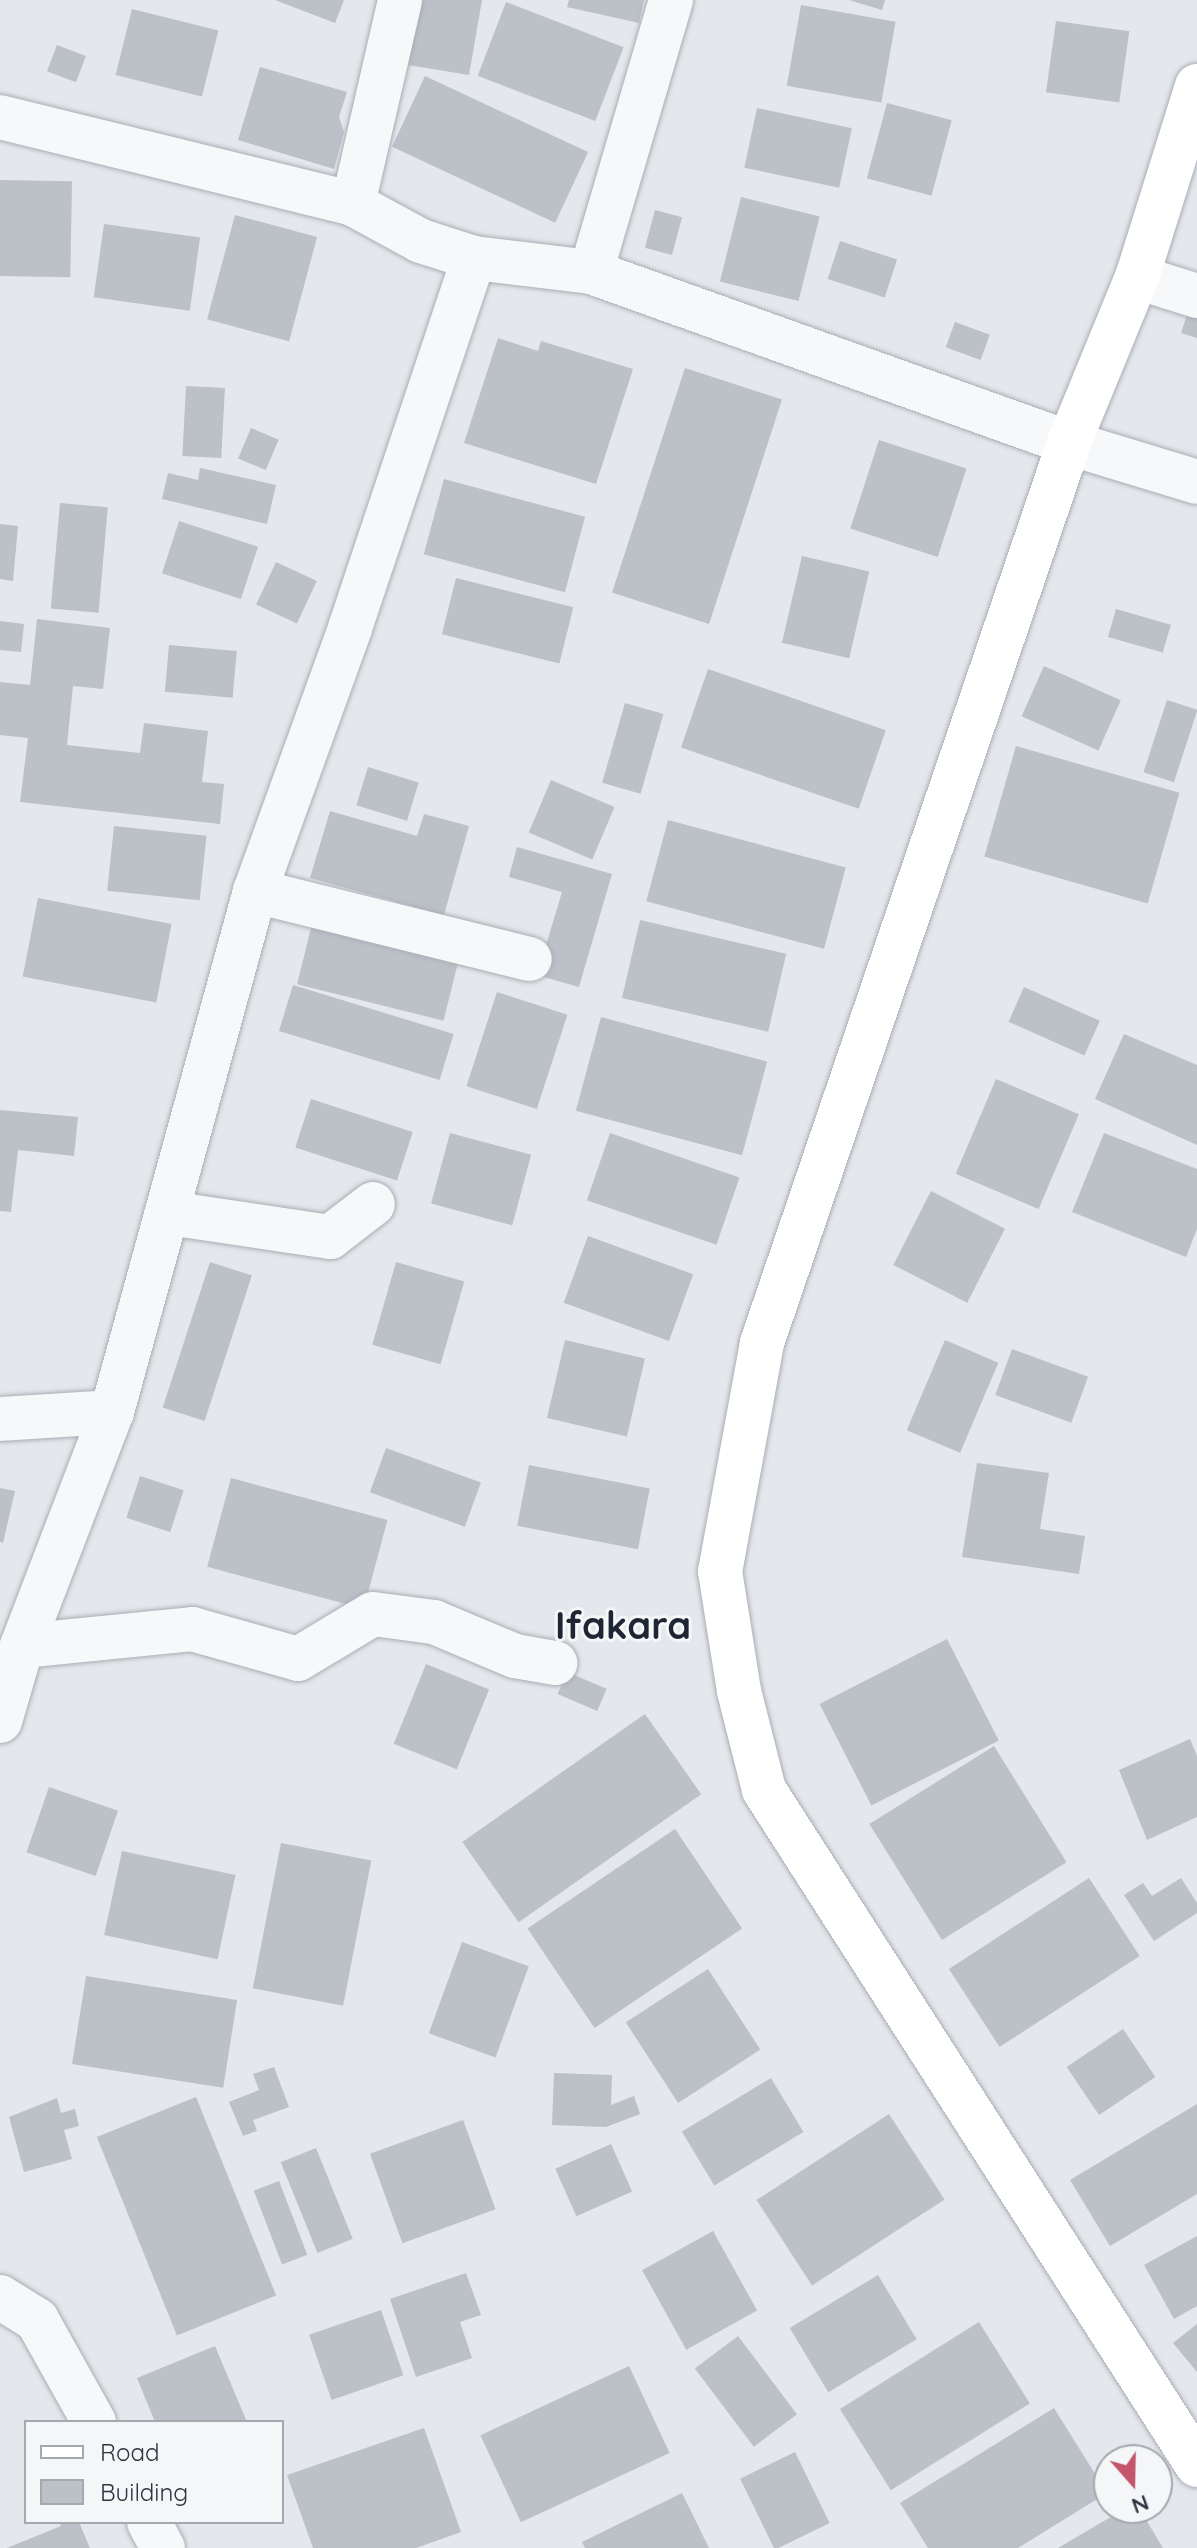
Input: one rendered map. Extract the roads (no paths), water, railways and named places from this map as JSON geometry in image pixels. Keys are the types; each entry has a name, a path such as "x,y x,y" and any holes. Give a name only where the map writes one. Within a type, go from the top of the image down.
{"main road":[{"path":"1197,86 1137,277 1069,443 762,1343 720,1571 739,1691 764,1790 1197,2465"}],"street":[{"path":"353,204 400,0"},
{"path":"591,272 671,0"},
{"path":"0,117 353,204 421,241 474,258 591,272 1069,443 1197,482"},
{"path":"0,1721 22,1646 112,1412 255,891 350,628 474,258"},
{"path":"1137,277 1197,296"},
{"path":"255,891 530,959"},
{"path":"169,1213 330,1237 373,1204"},
{"path":"0,1419 112,1412"},
{"path":"22,1646 192,1629 298,1659 373,1614 434,1622 515,1656 555,1663"},
{"path":"0,2297 37,2320 93,2420"},
{"path":"150,2524 163,2548"}],"district":[{"name":"Ifakara","path":"623,1626"}]}
